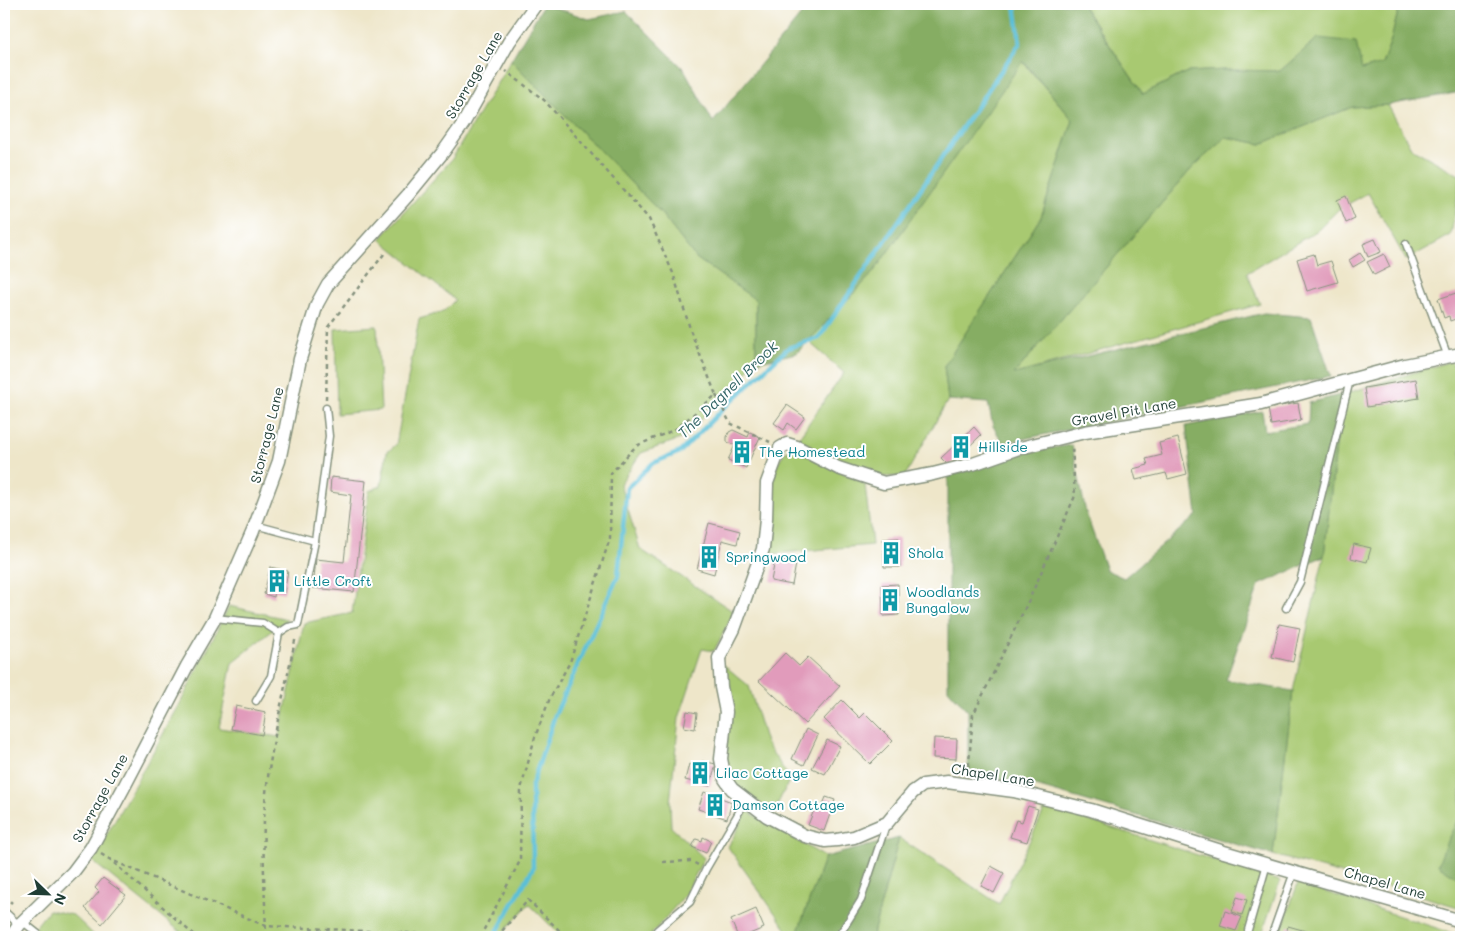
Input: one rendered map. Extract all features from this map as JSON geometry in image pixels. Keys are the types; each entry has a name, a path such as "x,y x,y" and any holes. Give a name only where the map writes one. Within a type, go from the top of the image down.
{"street":[{"name":"Storrage Lane","path":"11,937 24,921 73,872 91,848 187,666 215,618 255,525 279,461 300,359 317,304 328,284 408,195 444,151 463,124 509,42 536,4"},
{"name":"Gravel Pit Lane","path":"780,448 787,444 797,447 838,468 884,483 973,464 1016,449 1071,436 1261,404 1405,366 1461,354"},
{"name":"Chapel Lane","path":"780,448 767,483 763,549 734,629 719,658 721,687 726,712 721,759 725,779 732,789 779,823 814,839 854,837 887,824 913,792 923,785 947,782 968,784 1014,791 1090,810 1461,921"}],"lane":[{"path":"1406,244 1448,356"},
{"path":"1286,608 1300,582 1350,380"},
{"path":"256,701 271,676 279,633 288,626 298,625 315,541 329,436 326,408"},
{"path":"255,525 315,541"},
{"path":"215,618 263,623 279,633"},
{"path":"654,937 657,930 690,902 706,869 746,800"},
{"path":"838,937 861,900 887,824"},
{"path":"1248,930 1267,864"},
{"path":"1271,937 1294,872"},
{"path":"4,911 24,921 42,937"}],"path":[{"path":"497,64 544,100 649,219 672,273 691,332 718,401 727,418 730,423 780,448"},
{"path":"326,408 328,327 384,254"},
{"path":"91,848 111,860 266,926 481,937 520,861 521,789 535,737 550,698 570,662 610,538 611,473 636,446 676,429 716,395"},
{"path":"968,784 973,715 1029,600 1075,496 1071,436"},
{"path":"266,937 264,842 266,794 271,758 298,625"},
{"path":"111,860 196,937"},
{"path":"663,862 691,861 706,869"},
{"path":"4,896 24,921"},
{"path":"497,937 528,900 566,937"}],"green space":[{"path":"544,4 589,19 626,11 684,69 713,122 810,4 1086,4 1084,8 1143,94 1187,72 1226,70 1280,71 1318,38 1356,42 1362,70 1382,64 1391,40 1400,4 1461,4 1461,92 1388,105 1352,107 1261,144 1226,137 1193,167 1014,374 1264,313 1311,317 1331,376 1003,443 993,426 988,403 948,400 944,366 1041,217 1073,120 1023,61 872,274 797,353 756,362 756,300 696,258 659,211 511,60"},
{"path":"1086,4 1400,4 1391,40 1382,64 1362,70 1318,38 1280,71 1226,70 1187,72 1143,94 1084,7"},
{"path":"511,60 659,211 696,258 756,300 756,362 683,438 641,453 620,484 640,549 734,612 714,651 702,649 679,718 670,802 671,827 704,858 685,895 649,937 562,937 529,904 499,937 187,937 92,861 181,702 229,606 287,619 232,663 219,728 279,737 304,623 352,613 369,491 381,486 387,452 396,445 419,319 443,312 455,300 380,239 452,159"},
{"path":"1022,61 1073,120 1041,217 944,366 948,400 905,476 874,476 852,470 797,440 844,373 808,341 872,274"},
{"path":"1388,105 1411,148 1461,176 1451,235 1406,260 1368,193 1339,209 1318,230 1247,273 1260,304 1013,375 1193,167 1226,137 1261,144 1352,107"},
{"path":"377,326 381,410 337,414 335,329"},
{"path":"1451,361 1461,380 1461,908 1273,855 1293,691 1324,556 1336,446 1344,394"},
{"path":"1344,394 1336,446 1324,556 1259,585 1226,680 1293,691 1273,855 1029,784 968,772 968,711 948,689 948,476 1029,451 1072,445 1086,513 1106,570 1124,578 1197,515 1186,426 1262,411 1265,431 1308,424 1309,403"},
{"path":"788,450 795,450 865,485 872,545 769,554 773,483 781,458"},
{"path":"724,665 749,686 766,743 790,779 773,813 730,780 726,767 731,699"},
{"path":"1046,807 1280,881 1261,937 872,937 899,838 999,904"},
{"path":"747,811 825,857 796,937 792,937 728,847"},
{"path":"1461,813 1461,875 1458,878 1438,865"},
{"path":"899,838 872,937 796,937 825,857"},
{"path":"1298,883 1461,936 1461,937 1279,937"},
{"path":"49,910 73,915 96,937 27,937"}],"building":[{"path":"1346,196 1355,219 1346,223 1337,200"},
{"path":"1375,239 1381,252 1368,257 1363,244"},
{"path":"1360,253 1365,260 1353,267 1349,260"},
{"path":"1314,254 1317,265 1331,261 1338,282 1307,291 1297,259"},
{"path":"1384,254 1390,267 1374,275 1367,262"},
{"path":"1459,292 1461,298 1461,317 1450,321 1449,316 1444,318 1438,299"},
{"path":"1416,379 1419,398 1367,407 1364,388"},
{"path":"1298,403 1301,420 1271,425 1268,408"},
{"path":"787,405 805,417 796,429 788,423 784,430 774,423"},
{"name":"Hillside","path":"974,427 981,435 949,466 941,458"},
{"name":"The Homestead","path":"733,430 748,437 750,432 760,437 746,468 728,460 735,445 727,442 727,437 729,432"},
{"path":"1178,438 1187,474 1168,479 1166,473 1136,480 1133,469 1148,465 1146,459 1162,455 1159,443"},
{"path":"331,477 366,481 354,592 313,588 316,559 344,562 351,495 330,492"},
{"name":"Springwood","path":"709,523 740,531 737,544 722,540 714,574 697,569"},
{"name":"Shola","path":"899,538 900,567 884,567 883,539"},
{"path":"1354,544 1371,548 1367,562 1351,558"},
{"path":"775,560 796,564 792,585 771,581"},
{"name":"Little Croft","path":"270,567 288,571 284,593 275,591 274,597 264,594"},
{"name":"Woodlands Bungalow","path":"898,584 899,615 883,616 882,585"},
{"path":"1279,624 1300,628 1293,662 1272,657"},
{"path":"785,653 799,666 808,657 840,686 805,724 759,681"},
{"path":"842,700 860,718 865,713 893,741 870,764 824,719"},
{"path":"236,706 266,712 262,735 231,729"},
{"path":"687,711 697,713 695,729 684,727"},
{"path":"806,729 818,735 804,765 792,759"},
{"path":"934,738 957,739 956,759 933,758"},
{"path":"827,740 840,746 825,774 812,768"},
{"name":"Lilac Cottage","path":"702,761 716,764 710,786 685,780 689,764 701,767"},
{"name":"Damson Cottage","path":"704,792 732,802 727,819 698,809"},
{"path":"826,797 835,800 824,831 808,825 816,805 822,807"},
{"path":"1028,806 1038,809 1027,842 1010,837 1016,820 1022,822"},
{"path":"703,837 711,841 706,853 692,847 696,839 702,841"},
{"path":"991,866 1004,873 994,893 981,886"},
{"path":"103,878 126,895 102,924 85,908 99,892 95,888"},
{"path":"1237,897 1247,900 1242,915 1232,912"},
{"path":"756,909 764,928 738,937 731,920"},
{"path":"1225,911 1242,917 1236,931 1220,926"},
{"path":"1288,926 1313,933 1311,937 1285,937"}],"waterway":[{"name":"The Dagnell Brook","path":"494,937 533,868 532,785 555,715 618,576 627,488 653,463 680,452 788,348 819,338 1020,43 1015,4"}],"place":[{"name":"Hillside","path":"961,447"},
{"name":"The Homestead","path":"742,452"},
{"name":"Shola","path":"891,553"},
{"name":"Springwood","path":"709,557"},
{"name":"Little Croft","path":"277,581"},
{"name":"Woodlands Bungalow","path":"890,600"},
{"name":"Lilac Cottage","path":"700,773"},
{"name":"Damson Cottage","path":"715,805"}]}
